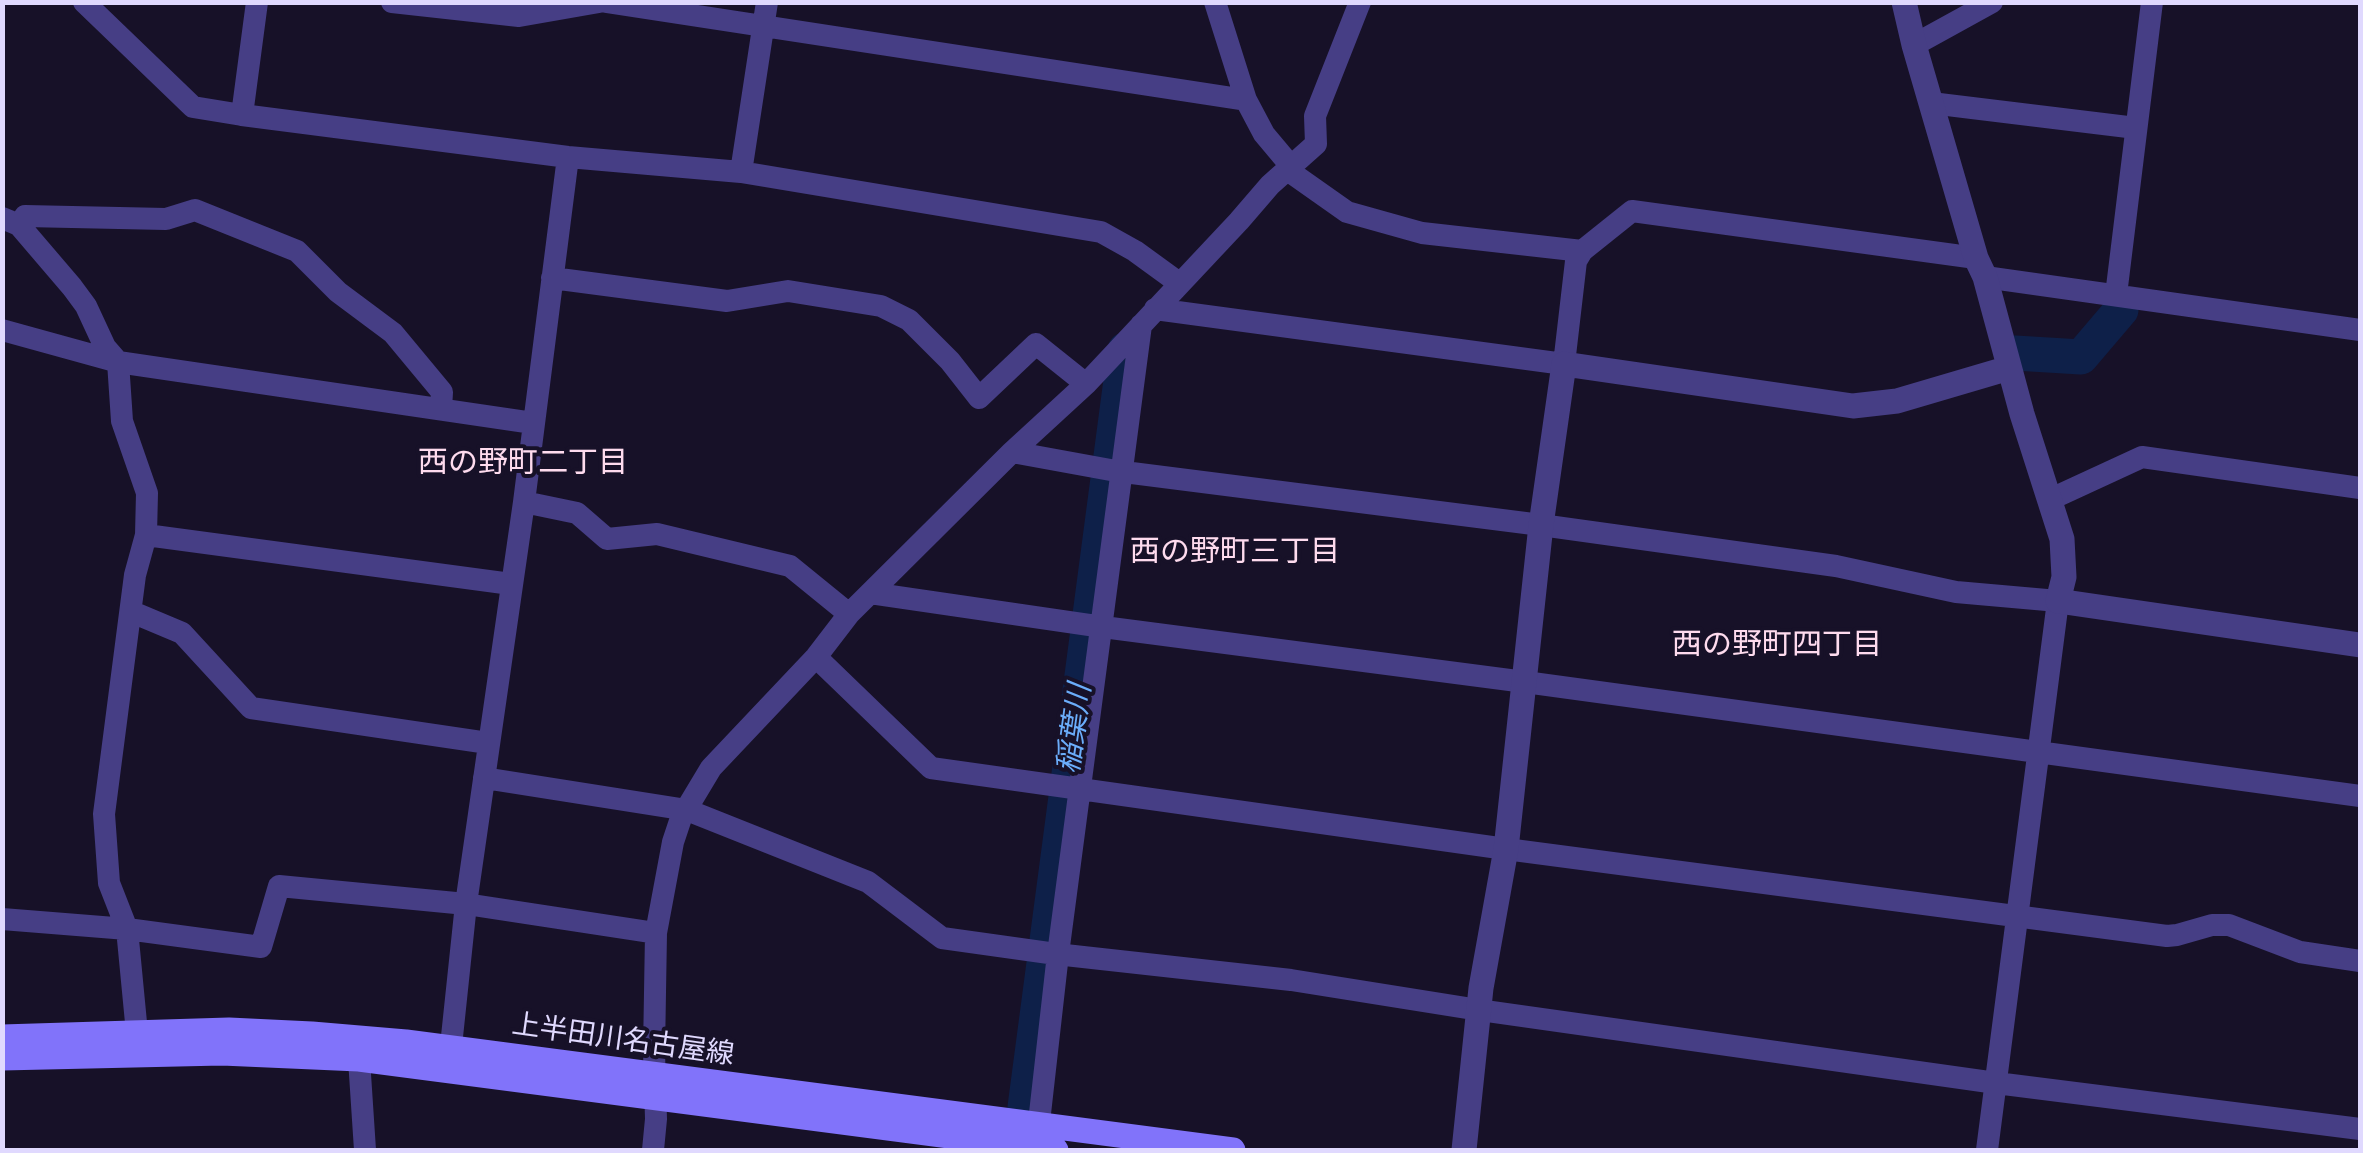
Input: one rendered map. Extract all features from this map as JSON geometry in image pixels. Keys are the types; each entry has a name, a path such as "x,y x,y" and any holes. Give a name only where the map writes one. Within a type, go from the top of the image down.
{"main road":[{"name":"上半田川名古屋線","path":"2,1037 229,1030 451,1046 916,1142 1233,1150"},
{"name":"上半田川名古屋線","path":"2,1058 222,1054 359,1059 863,1102 1042,1144"}],"street":[{"path":"84,2 193,107 568,157 741,172 1100,232 1178,283"},
{"path":"242,115 257,2"},
{"path":"392,2 519,16 602,2 766,14 1246,100"},
{"path":"1215,2 1246,100 1264,134 1288,167 1347,212 1422,232 1582,251"},
{"path":"653,1150 656,933 681,818 711,768 816,657 849,614 1086,384 1288,167 1316,144 1315,116 1360,2"},
{"path":"1904,2 2062,538 2064,577 1987,1150"},
{"path":"1914,45 1992,2"},
{"path":"2116,295 2152,2"},
{"path":"741,172 766,14"},
{"path":"1931,103 2136,128"},
{"path":"451,1046 466,904 524,502 568,157"},
{"path":"138,1034 127,928 109,882 104,814 135,575 146,535 147,493 122,421 118,362 104,348 79,296 11,222 25,216 166,219 195,210 297,251 338,292 393,333 442,392 441,409"},
{"path":"1464,1150 1479,1010 1506,849 1541,525 1576,261 1582,251 1632,211 1980,267 2116,295 2360,330"},
{"path":"552,278 727,301 788,291 881,306 910,320 979,398 1036,344 1086,384"},
{"path":"1148,317 1564,364 1852,406 1885,404 2009,368"},
{"path":"1042,1144 1050,953 1113,470 1148,317"},
{"path":"2,330 118,362 533,422"},
{"path":"1012,452 1113,470 1836,566 1956,592 2058,601 2360,645"},
{"path":"2051,499 2142,457 2360,488"},
{"path":"524,502 577,513 606,538 657,534 790,566 849,614"},
{"path":"146,535 511,584"},
{"path":"870,593 2360,796"},
{"path":"132,612 182,632 252,708 488,743"},
{"path":"816,657 931,768 2167,936 2229,925 2300,952 2360,961"},
{"path":"484,778 687,810 868,882 942,938 1291,980 1996,1084 2360,1129"},
{"path":"2,919 127,928 261,947 279,886 466,904 656,933"},
{"path":"359,1059 365,1150"}],"waterway":[{"name":"稲葉川","path":"2015,353 2081,357 2121,310"},
{"name":"稲葉川","path":"1025,1107 1125,350"}],"district":[{"name":"西の野町二丁目","path":"523,463"},
{"name":"西の野町三丁目","path":"1235,552"},
{"name":"西の野町四丁目","path":"1777,645"}]}
